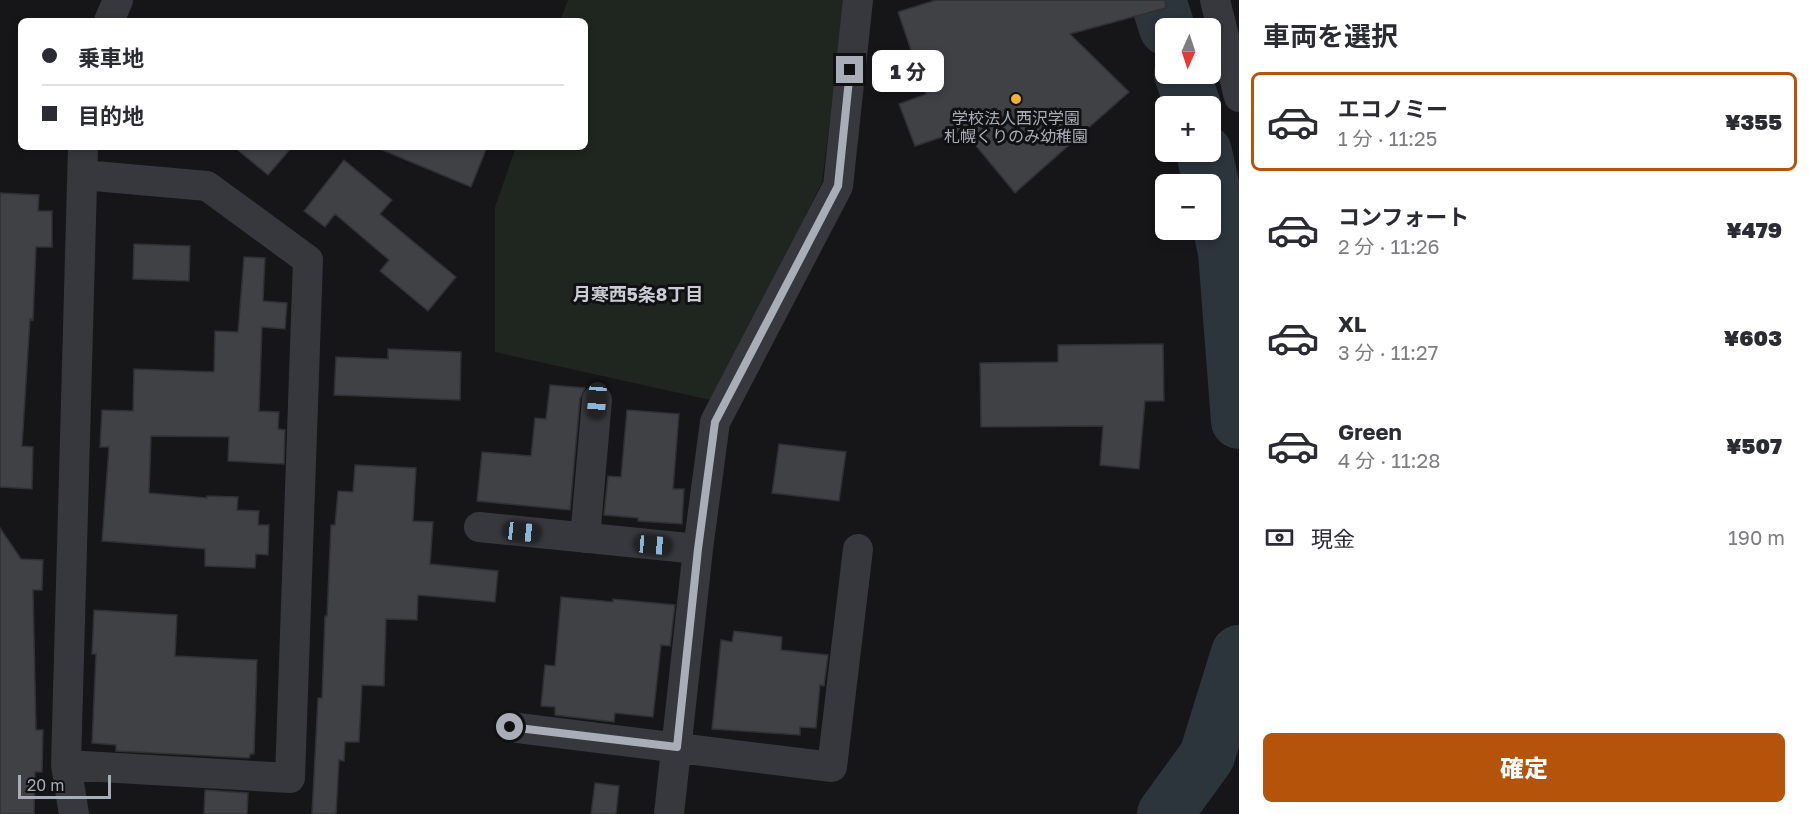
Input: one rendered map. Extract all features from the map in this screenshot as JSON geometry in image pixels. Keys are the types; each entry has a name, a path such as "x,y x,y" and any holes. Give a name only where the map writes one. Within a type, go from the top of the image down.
{"street":[{"path":"110,18 118,0"},
{"path":"669,814 698,549 715,422 838,186 858,0"},
{"path":"1215,0 1239,97"},
{"path":"66,765 290,778 308,260 207,186 83,161 66,765 74,814"},
{"path":"585,538 597,400"},
{"path":"479,527 698,549"},
{"path":"510,727 832,766 858,549"}],"shaded area":[{"path":"568,0 845,0 822,182 715,401 495,352 495,207 515,150 588,150 588,18 561,18"}],"building":[{"name":"学校法人西沢学園 札幌くりのみ幼稚園","path":"936,0 1165,0 1166,8 1070,34 1129,92 1015,193 963,130 915,146 899,104 926,94 898,12"},
{"path":"238,150 289,150 268,175"},
{"path":"382,150 486,150 471,187"},
{"path":"344,160 392,200 380,214 456,277 428,311 380,271 389,260 335,214 325,227 304,211"},
{"path":"0,193 39,195 38,211 52,211 52,247 36,247 33,320 30,319 22,446 33,447 32,489 0,487"},
{"path":"134,244 190,246 189,281 133,279"},
{"path":"244,257 265,258 263,301 287,303 285,329 262,327 259,411 279,412 278,429 285,430 284,464 228,461 229,437 151,436 149,493 207,498 207,496 238,497 237,510 259,511 258,525 269,525 268,555 256,554 255,568 205,566 205,549 102,541 109,447 100,447 102,410 133,411 134,369 214,372 215,331 238,332"},
{"path":"1163,344 1164,401 1145,401 1139,469 1100,465 1103,426 981,427 980,363 1058,362 1058,345"},
{"path":"388,349 461,352 460,400 334,395 336,357 388,359"},
{"path":"550,385 585,388 580,399 570,510 477,501 482,452 531,456 535,418 546,419"},
{"path":"627,410 679,414 673,489 684,489 682,524 638,521 638,518 604,515 608,476 621,477"},
{"path":"779,444 846,452 839,501 772,493"},
{"path":"355,465 416,468 413,521 433,522 430,564 498,571 495,602 418,595 417,620 386,619 384,686 362,685 359,742 345,742 344,761 339,760 336,814 312,814 318,698 322,698 331,525 335,525 338,491 353,492"},
{"path":"0,528 21,559 43,560 42,590 33,590 36,730 43,730 42,772 35,772 34,814 0,814"},
{"path":"561,597 675,605 670,646 661,645 653,717 615,713 614,722 555,715 555,707 541,706 545,665 555,666"},
{"path":"94,610 177,615 175,656 257,660 254,754 250,754 249,758 116,751 116,745 92,743 96,654 92,654"},
{"path":"734,631 782,637 781,650 828,655 824,686 820,685 816,728 800,727 800,735 712,729 721,640 732,642"},
{"path":"595,783 619,786 616,814 591,814"},
{"path":"205,790 248,793 247,814 204,814"}],"waterway":[{"path":"1158,0 1164,18"},
{"path":"1185,84 1190,96"},
{"path":"1206,162 1226,252 1239,421"},
{"path":"1165,814 1207,756 1239,653"}],"place":[{"name":"学校法人西沢学園 札幌くりのみ幼稚園","path":"1016,99"}],"district":[{"name":"月寒西5条8丁目","path":"638,294"}],"route":[{"path":"510,727 677,747 698,549 715,422 838,186 850,70"}]}
